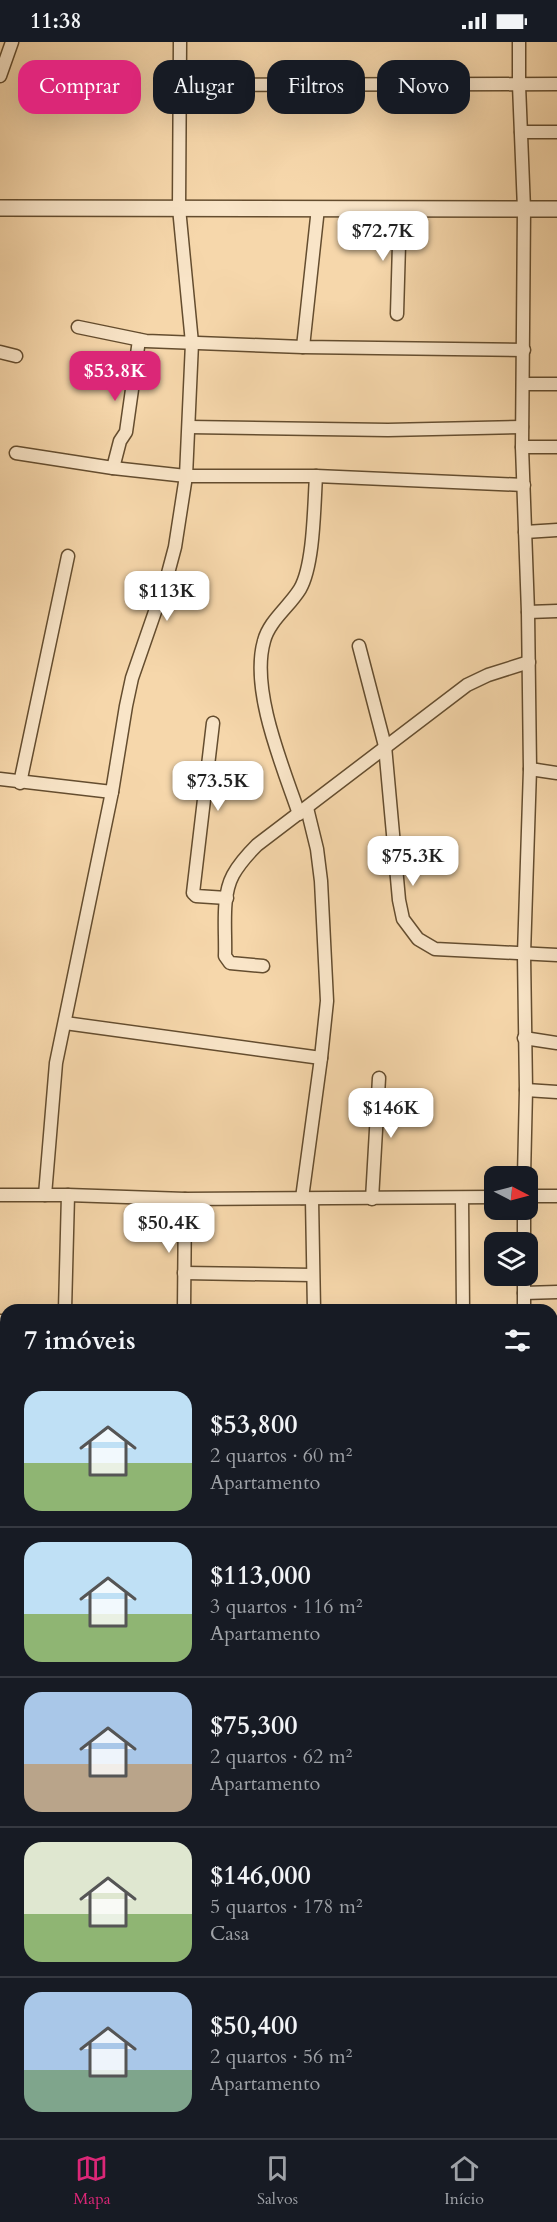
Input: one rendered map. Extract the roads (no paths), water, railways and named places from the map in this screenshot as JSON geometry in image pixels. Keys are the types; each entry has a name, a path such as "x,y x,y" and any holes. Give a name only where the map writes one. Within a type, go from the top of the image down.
{"street":[{"path":"180,42 180,60"},
{"path":"519,42 524,209 522,447 528,612 530,769 524,954 526,1090 524,1166"},
{"path":"0,76 7,48"},
{"path":"255,85 557,84"},
{"path":"45,1195 56,1063 112,792 132,678 167,577 175,547 186,476 192,343 179,208 180,114"},
{"path":"520,132 557,132"},
{"path":"0,208 557,209"},
{"path":"303,347 318,208"},
{"path":"396,314 400,210"},
{"path":"78,327 139,340 192,343 524,350"},
{"path":"113,468 120,441 126,432 139,340"},
{"path":"0,352 16,356"},
{"path":"523,384 557,384"},
{"path":"189,427 388,430 522,428"},
{"path":"522,447 557,447"},
{"path":"16,453 113,468 186,476 316,476 524,485"},
{"path":"314,1304 307,1198 327,1001 321,881 317,849 266,713 261,658 264,640 274,621 300,588 307,568 316,476"},
{"path":"525,532 557,530"},
{"path":"20,783 68,556"},
{"path":"528,612 557,611"},
{"path":"359,646 385,746 399,900 404,919 418,939 435,949 557,955"},
{"path":"263,966 230,963 227,960 227,898 232,877 256,845 467,685 488,675 529,662"},
{"path":"213,723 193,893 196,896 227,898"},
{"path":"530,769 557,773"},
{"path":"0,780 112,792"},
{"path":"65,1023 321,1058"},
{"path":"525,1038 557,1043"},
{"path":"372,1199 379,1078"},
{"path":"526,1090 557,1092"},
{"path":"0,1195 185,1199 484,1197"},
{"path":"65,1304 69,1195"},
{"path":"538,1196 557,1196"},
{"path":"462,1198 463,1304"},
{"path":"184,1304 185,1199"},
{"path":"184,1273 312,1275"},
{"path":"524,1286 524,1304"},
{"path":"524,1293 557,1292"}]}
